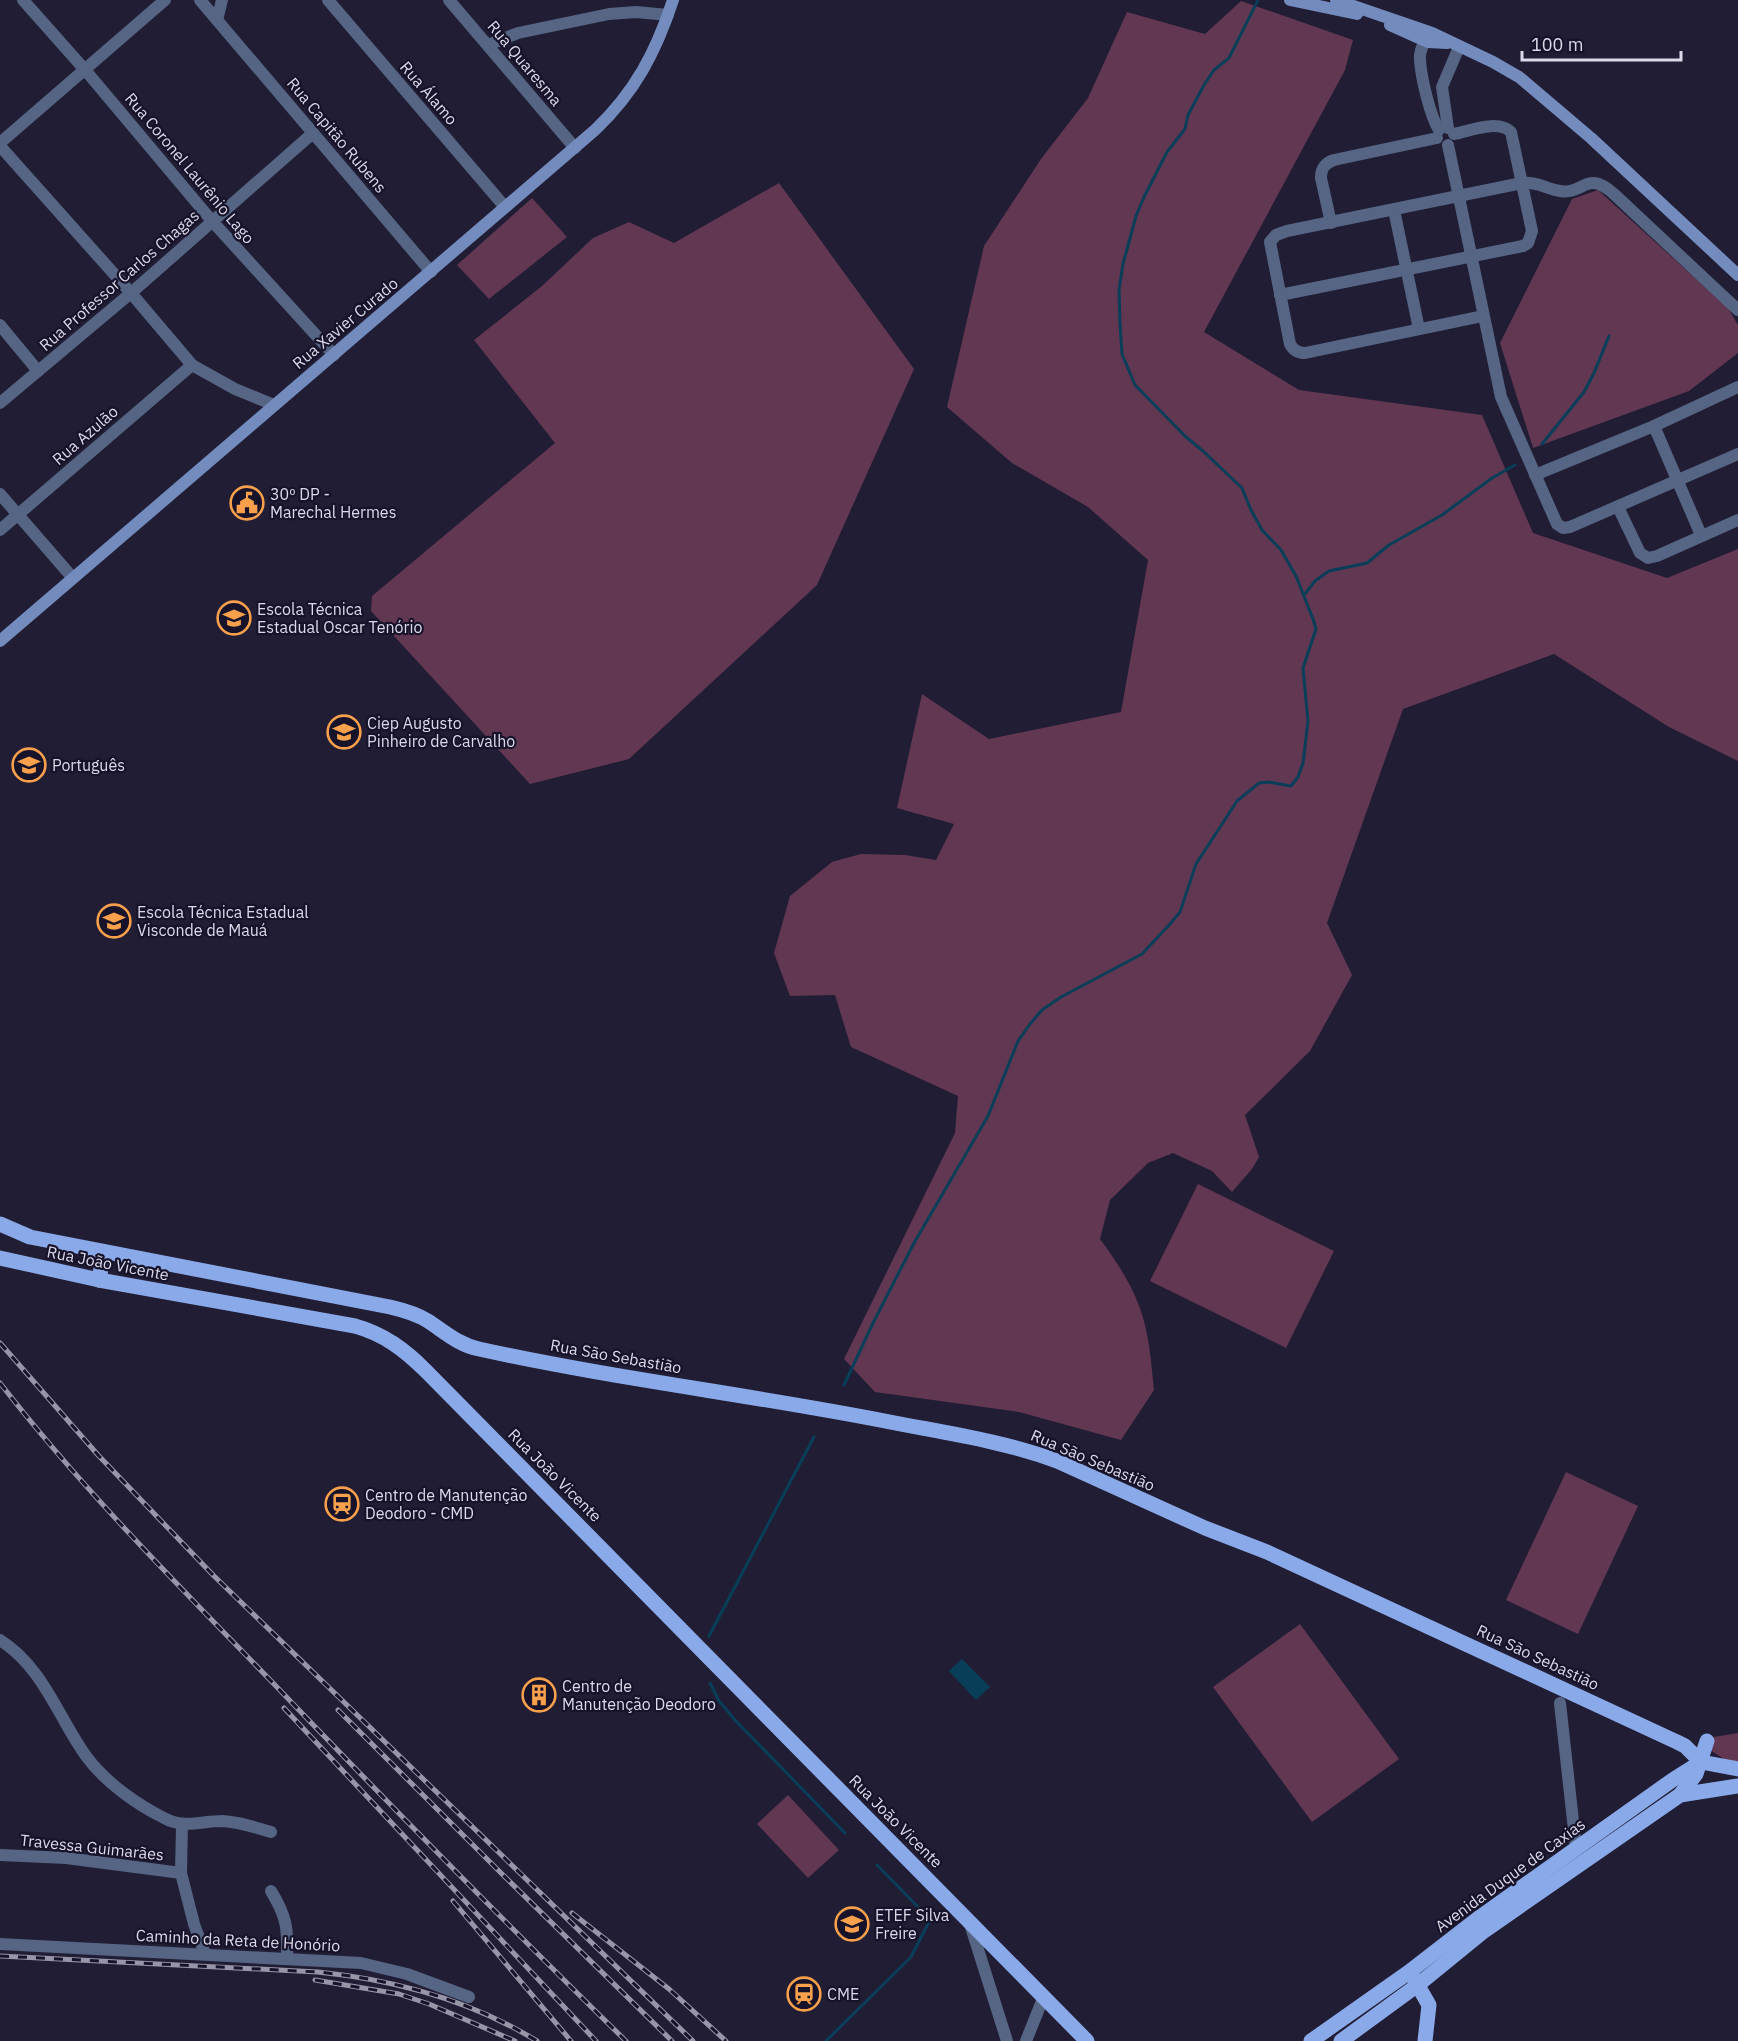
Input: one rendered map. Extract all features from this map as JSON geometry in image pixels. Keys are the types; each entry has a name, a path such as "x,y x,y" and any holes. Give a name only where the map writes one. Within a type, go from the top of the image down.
{"main road":[{"name":"Rua Xavier Curado","path":"0,641 575,148 614,112 640,77 654,51 672,0"},
{"path":"1290,0 1364,16 1391,25 1425,41 1455,45"},
{"path":"1336,0 1438,36 1493,62 1527,83 1591,138 1738,275"},
{"name":"Rua João Vicente","path":"0,1224 30,1237 370,1302 429,1321"},
{"path":"99,1281 104,1252"},
{"name":"Rua João Vicente","path":"0,1258 99,1281 355,1326 377,1334 398,1346 426,1371 575,1520 1087,2041"},
{"name":"Rua São Sebastião","path":"429,1321 461,1343 477,1349 845,1413 1038,1453 1205,1528 1267,1552 1598,1704 1685,1746 1701,1762"},
{"path":"1680,1795 1692,1781 1707,1741"},
{"path":"1701,1762 1738,1769"},
{"name":"Avenida Duque de Caxias","path":"1314,2040 1576,1848 1701,1762"},
{"name":"Avenida Duque de Caxias","path":"1341,2041 1419,1984 1484,1931 1680,1795 1738,1786"},
{"path":"1409,1972 1419,1984 1429,2005 1425,2041"}],"street":[{"name":"Rua Coronel Laurênio Lago","path":"23,0 86,71 212,222 334,355"},
{"path":"165,0 0,145 192,365 214,378 274,405"},
{"name":"Rua Capitão Rubens","path":"200,0 431,272"},
{"path":"217,20 222,0"},
{"name":"Rua Álamo","path":"328,0 505,207"},
{"name":"Rua Quaresma","path":"449,0 575,148"},
{"path":"488,45 518,33 609,14 636,12 668,15"},
{"path":"1438,36 1425,41 1420,53 1420,62 1435,124 1445,135"},
{"path":"1455,45 1442,87 1445,135 1470,256 1501,398 1554,520 1561,527 1570,527 1738,454"},
{"path":"1280,295 1523,246 1528,243 1532,231 1513,139 1508,129 1498,126 1445,135 1325,164 1321,178 1330,223"},
{"name":"Rua Professor Carlos Chagas","path":"0,403 131,293 313,134"},
{"path":"1483,316 1305,353 1299,352 1290,344 1270,249 1272,239 1280,233 1522,183 1534,182 1561,191 1593,183 1607,188 1738,310"},
{"path":"1394,210 1419,329"},
{"path":"0,325 38,371"},
{"name":"Rua Azulão","path":"0,530 192,365"},
{"path":"1535,476 1654,426 1738,387"},
{"path":"1654,426 1701,535"},
{"path":"0,494 72,577"},
{"path":"1618,507 1638,550 1645,557 1657,556 1738,520"},
{"path":"0,1640 10,1646 41,1680 71,1733 97,1769 148,1809 165,1819 182,1824 223,1821 271,1832"},
{"path":"1560,1703 1576,1848"},
{"path":"182,1824 181,1873 194,1924 205,1954"},
{"name":"Travessa Guimarães","path":"0,1855 66,1858 181,1873"},
{"path":"271,1892 282,1908 286,1922 287,1958"},
{"name":"Rua João Vicente","path":"970,1924 1008,2041"},
{"name":"Caminho da Reta de Honório","path":"0,1944 287,1958 370,1965 407,1974 469,1997"},
{"path":"1026,2041 1044,1996"}],"shaded area":[{"path":"1241,1 1353,40 1345,70 1204,332 1299,390 1482,415 1533,533 1667,578 1738,549 1738,761 1669,727 1554,654 1403,709 1327,923 1352,975 1310,1051 1245,1115 1259,1157 1252,1169 1232,1192 1212,1171 1173,1153 1148,1163 1110,1200 1100,1239 1126,1278 1142,1313 1149,1346 1154,1390 1121,1440 1019,1412 875,1392 844,1359 955,1133 958,1096 851,1047 835,995 790,996 774,953 790,896 832,862 861,854 905,855 936,860 954,824 897,808 922,694 989,739 1121,712 1148,560 1088,507 1012,463 947,407 984,246 1041,159 1088,98 1127,12 1205,34"},
{"path":"779,183 914,369 817,585 629,759 530,784 371,611 372,596 555,443 474,340 542,286 593,238 629,222 674,243"},
{"path":"1598,190 1728,308 1738,325 1738,353 1689,391 1533,448 1500,343 1572,199"},
{"path":"532,198 567,237 489,299 457,265"},
{"path":"1198,1184 1334,1251 1286,1348 1150,1281"},
{"path":"1566,1472 1638,1506 1578,1634 1506,1600"},
{"path":"1300,1624 1399,1759 1312,1822 1213,1687"},
{"path":"1738,1733 1738,1768 1710,1750 1714,1737"},
{"path":"788,1795 839,1850 808,1878 757,1824"}],"water":[{"path":"962,1659 990,1687 976,1700 949,1671"}],"waterway":[{"path":"844,1385 914,1243 988,1116 1018,1041 1030,1024 1042,1010 1061,997 1142,954 1180,912 1196,864 1237,801 1259,783 1268,782 1291,786 1298,777 1303,763 1308,721 1303,668 1316,629 1296,576 1281,550 1262,530 1242,488 1186,437 1135,385 1122,354 1120,323 1119,290 1123,264 1136,216 1144,197 1167,152 1185,129 1188,115 1204,85 1214,70 1229,58 1258,0"},
{"path":"1542,444 1584,392 1609,336"},
{"path":"1304,595 1315,581 1329,571 1367,563 1389,545 1442,515 1492,478 1515,465"},
{"path":"709,1636 814,1437"},
{"path":"710,1683 719,1701 735,1720 845,1833"},
{"path":"826,2041 911,1957 929,1922 920,1909 877,1865"}],"railway":[{"path":"0,1343 98,1455 214,1576 693,2041"},
{"path":"0,1383 64,1461 167,1574 448,1864 626,2041"},
{"path":"284,1708 596,2041"},
{"path":"338,1710 672,2041"},
{"path":"453,1901 571,2041"},
{"path":"572,1913 669,1989 726,2041"},
{"path":"0,1956 318,1972 376,1980 459,2003 537,2041"},
{"path":"315,1980 399,1994 429,2004 515,2041"}],"place":[{"name":"30º DP - Marechal Hermes","path":"247,503"},
{"name":"Escola Técnica Estadual Oscar Tenório","path":"234,618"},
{"name":"Ciep Augusto Pinheiro de Carvalho","path":"344,732"},
{"name":"Português","path":"29,765"},
{"name":"Escola Técnica Estadual Visconde de Mauá","path":"114,921"},
{"name":"Centro de Manutenção Deodoro - CMD","path":"342,1504"},
{"name":"Centro de Manutenção Deodoro","path":"539,1695"},
{"name":"ETEF Silva Freire","path":"852,1924"},
{"name":"CME","path":"804,1994"}]}
